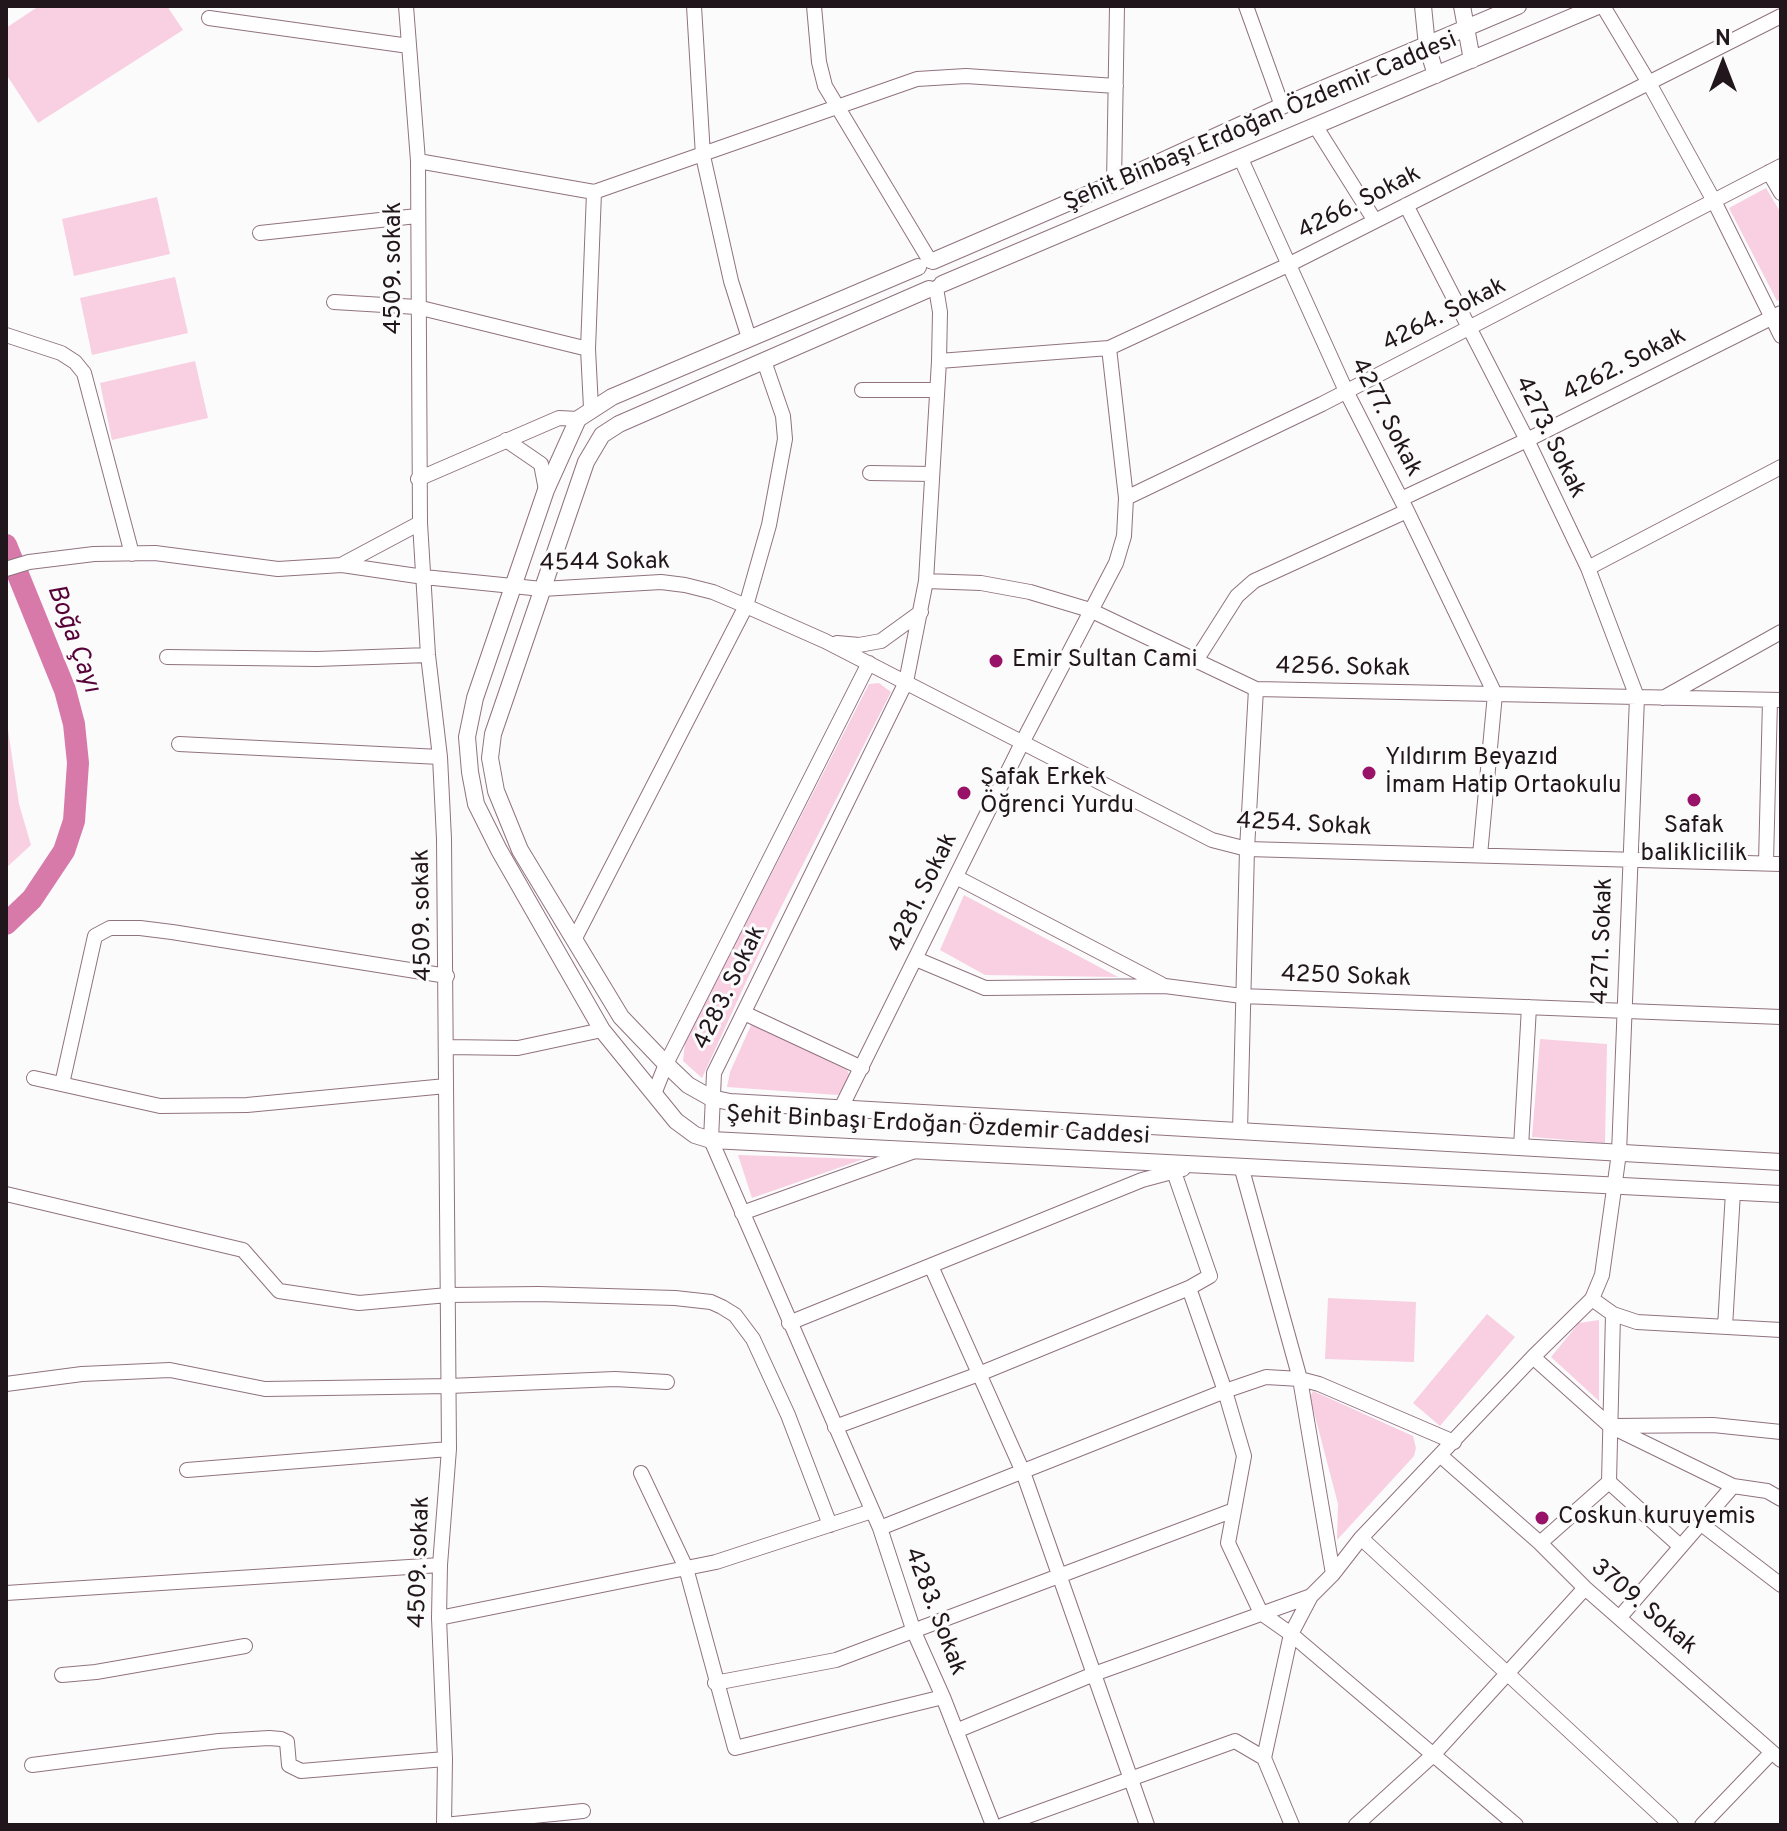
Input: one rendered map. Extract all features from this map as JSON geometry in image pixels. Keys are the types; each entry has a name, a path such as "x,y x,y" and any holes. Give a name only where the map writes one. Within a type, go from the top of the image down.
{"main road":[{"path":"1423,6 1427,46 1436,75"},
{"path":"1462,6 1472,60"},
{"name":"Şehit Binbaşı Erdoğan Özdemir Caddesi","path":"1518,6 591,408 578,419 546,490 475,698 467,737 476,804 602,1030 676,1121 695,1135 711,1140 1781,1194"},
{"name":"Şehit Binbaşı Erdoğan Özdemir Caddesi","path":"1600,6 936,287 619,424 602,435 586,462 493,734 490,758 496,791 520,850 621,1017 688,1085 711,1098 730,1102 1781,1162"},
{"path":"939,263 944,271 936,287 917,281 925,264 939,263"}],"street":[{"name":"4509. sokak","path":"406,6 418,161 418,479 428,655 440,757 447,976 449,1449 439,1618 445,1759 444,1825"},
{"path":"694,6 703,156 731,281 749,338"},
{"path":"814,6 819,62 825,86 908,222 925,264"},
{"path":"1114,183 1117,6"},
{"path":"1246,6 1282,106"},
{"path":"1600,6 1649,83 1777,315 1781,336"},
{"name":"4266. Sokak","path":"939,361 1109,348 1288,265 1781,16"},
{"path":"209,18 409,46"},
{"path":"418,161 594,192 917,79 966,76 1116,86"},
{"path":"1316,127 1375,221"},
{"name":"4277. Sokak","path":"1241,159 1346,391 1495,694"},
{"path":"1775,169 1781,193"},
{"name":"4264. Sokak","path":"1126,498 1346,391 1775,169"},
{"path":"591,408 588,349 594,192"},
{"name":"4273. Sokak","path":"1406,205 1527,440 1588,568 1637,697"},
{"path":"260,233 417,216"},
{"name":"4283. Sokak","path":"936,287 940,312 939,361 926,581 906,682 714,1073 711,1140 880,1528 914,1632 993,1825"},
{"path":"334,302 417,307 588,349"},
{"name":"4262. Sokak","path":"1197,659 1237,596 1254,581 1777,315"},
{"path":"6,335 61,353 84,373 132,554"},
{"name":"4281. Sokak","path":"841,1108 1022,743 1116,563 1124,536 1126,498 1109,348"},
{"path":"575,938 746,606 769,525 785,439 780,407 764,361"},
{"path":"862,390 936,390"},
{"path":"418,479 559,418 578,419"},
{"path":"506,440 541,464 546,490"},
{"path":"1588,568 1781,467"},
{"path":"870,473 932,474"},
{"path":"6,569 29,562 94,554 155,553 278,569 342,565 420,523"},
{"name":"4544 Sokak","path":"342,565 542,589 661,582 713,592 825,641"},
{"name":"4256. Sokak","path":"926,581 993,585 1030,592 1090,610 1256,689 1776,700"},
{"path":"825,641 859,645 881,641 921,612"},
{"path":"1663,698 1781,632"},
{"name":"4254. Sokak","path":"825,641 1212,840 1247,849 1773,864"},
{"path":"167,657 317,659 428,655"},
{"path":"654,1094 666,1064 869,663"},
{"path":"1240,1131 1247,849 1256,689"},
{"path":"1480,855 1495,694"},
{"name":"4271. Sokak","path":"1592,1299 1602,1275 1619,1153 1637,697"},
{"path":"1773,864 1776,700"},
{"path":"179,744 440,757"},
{"path":"956,877 1165,986"},
{"path":"62,1084 95,936 110,928 172,932 447,976"},
{"name":"4250 Sokak","path":"916,959 985,988 1165,986 1242,996 1781,1017"},
{"path":"1521,1147 1529,1007"},
{"path":"744,1013 862,1068"},
{"path":"447,1047 518,1048 602,1030"},
{"path":"34,1078 160,1106 247,1105 446,1086"},
{"path":"742,1213 919,1150"},
{"path":"789,1323 1142,1180 1203,1165"},
{"path":"1241,1166 1300,1379 1333,1574"},
{"path":"835,1427 979,1374 1189,1288 1210,1276 1174,1172"},
{"path":"1725,1327 1733,1192"},
{"path":"6,1194 243,1250 279,1291 359,1303 448,1295 651,1296 695,1300 722,1307 735,1315 753,1339 788,1415 830,1525"},
{"path":"931,1266 1023,1472 1147,1825"},
{"path":"1189,1288 1244,1456 1228,1543 1261,1613 1291,1634 1516,1825"},
{"path":"1292,1825 1264,1758 1291,1634 1311,1596 1361,1538 1533,1357 1592,1299 1613,1314 1637,1322 1781,1330"},
{"path":"1540,1543 1609,1482 1613,1314"},
{"path":"1533,1357 1610,1426 1733,1486 1767,1491 1781,1499"},
{"path":"6,1384 82,1374 170,1370 265,1389 615,1379 667,1382"},
{"path":"880,1528 1266,1377 1300,1379 1319,1384 1454,1442"},
{"path":"1610,1426 1713,1425 1781,1432"},
{"path":"187,1470 449,1449"},
{"name":"3709. Sokak","path":"1441,1456 1540,1543 1585,1588 1777,1756"},
{"path":"641,1473 686,1568 735,1748 943,1697"},
{"path":"1609,1482 1680,1546"},
{"path":"1620,1617 1733,1486"},
{"path":"715,1683 836,1660 1234,1510"},
{"path":"439,1618 716,1562 872,1511"},
{"path":"1700,1523 1781,1585"},
{"path":"1361,1538 1671,1825"},
{"path":"6,1593 440,1565"},
{"path":"1356,1825 1433,1755 1585,1588"},
{"path":"956,1731 1094,1674 1311,1596"},
{"path":"62,1675 245,1646"},
{"path":"32,1765 219,1741 269,1738 287,1742 289,1765 301,1771 445,1759"},
{"path":"1003,1825 1235,1741 1264,1758"},
{"path":"1702,1825 1777,1756"},
{"path":"444,1825 583,1811"}],"shaded area":[{"path":"39,6 167,6 183,30 38,123 6,74 6,28"},
{"path":"1766,188 1781,213 1781,299 1777,301 1729,208"},
{"path":"157,197 170,254 74,276 62,219"},
{"path":"175,277 188,333 92,355 80,298"},
{"path":"195,361 208,418 112,440 100,383"},
{"path":"879,683 891,692 773,923 702,1078 683,1061 685,1042 869,684"},
{"path":"6,716 19,804 31,845 6,868"},
{"path":"964,895 1118,977 985,975 940,950"},
{"path":"752,1023 847,1070 850,1076 844,1092 837,1095 727,1087 730,1072"},
{"path":"1540,1039 1607,1044 1605,1143 1532,1137"},
{"path":"738,1155 864,1159 752,1198"},
{"path":"1328,1298 1416,1302 1414,1362 1325,1359"},
{"path":"1487,1314 1515,1337 1440,1426 1413,1403"},
{"path":"1599,1320 1599,1401 1551,1357 1579,1323"},
{"path":"1313,1391 1413,1436 1416,1448 1414,1456 1337,1540 1338,1504 1310,1397"}],"waterway":[{"name":"Boğa Çayı","path":"6,545 65,690 74,724 78,763 74,821 64,851 32,899 6,924"}],"place":[{"name":"Emir Sultan Cami","path":"996,661"},
{"name":"Yıldırım Beyazıd İmam Hatip Ortaokulu","path":"1369,773"},
{"name":"Şafak Erkek Öğrenci Yurdu","path":"964,793"},
{"name":"Safak baliklicilik","path":"1694,800"},
{"name":"Coskun kuruyemis","path":"1542,1518"}]}
